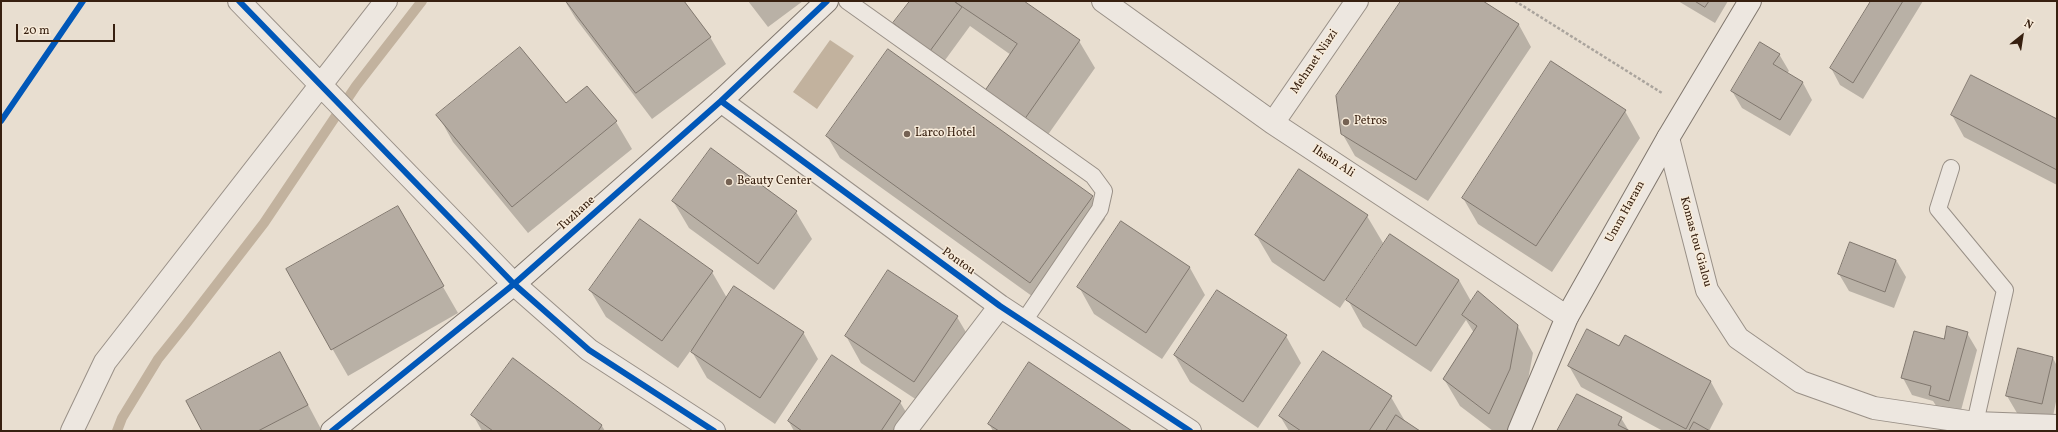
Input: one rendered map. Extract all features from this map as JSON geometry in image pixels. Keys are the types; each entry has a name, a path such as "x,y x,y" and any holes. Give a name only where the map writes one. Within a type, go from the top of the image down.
{"street":[{"path":"239,1 514,284 589,350 714,431"},
{"path":"72,431 105,362 326,89 386,1"},
{"name":"Tuzhane","path":"332,431 514,284 721,101 826,1"},
{"name":"Ihsan Ali","path":"1103,1 1274,123 1567,317"},
{"name":"Mehmet Niazi","path":"1274,123 1357,1"},
{"name":"Umm Haram","path":"1519,431 1567,317 1668,138 1750,1"},
{"name":"Pontou","path":"721,101 1000,306 1190,431"},
{"name":"Komas tou Gialou","path":"1668,138 1707,290 1738,338 1801,382 1867,405 1975,423 2057,426"},
{"path":"905,431 1000,306"}],"lane":[{"path":"847,1 1093,176 1104,191 1100,209 1024,321"},
{"path":"1951,168 1938,209 2005,290 1975,423"}],"path":[{"path":"1515,1 1686,108"}],"shaded area":[{"path":"830,40 854,56 817,109 793,92"}],"building":[{"path":"566,1 684,1 711,37 636,93"},
{"path":"910,1 954,1 962,7 930,51 893,23"},
{"path":"954,1 1024,1 1080,40 1024,120 984,92 1017,44"},
{"path":"1401,1 1483,1 1519,24 1416,180 1341,134 1336,96"},
{"path":"1695,1 1709,1 1705,7"},
{"path":"1871,1 1903,1 1853,83 1830,68"},
{"path":"1760,42 1780,54 1773,64 1803,82 1780,120 1731,91"},
{"path":"520,47 566,103 587,86 617,121 512,207 436,115"},
{"path":"888,49 1093,196 1030,283 826,136"},
{"path":"1551,61 1626,110 1536,246 1462,198"},
{"path":"1971,75 2057,119 2057,170 1951,115"},
{"path":"711,148 797,211 758,264 672,201"},
{"path":"1299,169 1368,215 1324,281 1255,235"},
{"path":"398,206 444,286 331,350 286,269"},
{"path":"640,219 713,271 662,341 589,290"},
{"path":"1121,221 1190,267 1146,333 1077,287"},
{"path":"1390,234 1459,280 1416,346 1346,300"},
{"path":"1850,242 1896,260 1885,292 1838,274"},
{"path":"888,270 958,316 914,382 845,336"},
{"path":"734,286 804,332 760,398 691,352"},
{"path":"1217,290 1287,335 1243,402 1174,355"},
{"path":"1478,291 1518,325 1510,369 1489,414 1443,379 1477,326 1462,315"},
{"path":"1947,326 1968,332 1949,401 1929,395 1931,386 1901,378 1914,331 1944,339"},
{"path":"1587,329 1619,346 1625,335 1711,381 1686,429 1568,366"},
{"path":"2018,348 2053,357 2042,404 2006,396"},
{"path":"1323,351 1392,396 1369,431 1301,431 1279,416"},
{"path":"280,352 308,405 258,431 202,431 186,401"},
{"path":"832,355 901,401 881,431 802,431 788,421"},
{"path":"513,358 602,425 598,431 493,431 471,415"},
{"path":"1029,362 1132,431 999,431 988,424"},
{"path":"1577,394 1622,417 1618,425 1630,431 1557,431"},
{"path":"1396,415 1420,431 1386,431"},
{"path":"1694,422 1710,431 1689,431"}],"waterway":[{"path":"117,431 122,418 158,359 264,223 356,86 422,1"}],"cycle path":[{"path":"1,121 83,1"},
{"path":"239,1 514,284 589,350 714,431"},
{"path":"332,431 514,284 721,101 827,1"},
{"path":"721,101 1000,306 1190,431"}],"place":[{"name":"Petros","path":"1346,122"},
{"name":"Larco Hotel","path":"907,134"},
{"name":"Beauty Center","path":"729,182"}]}
